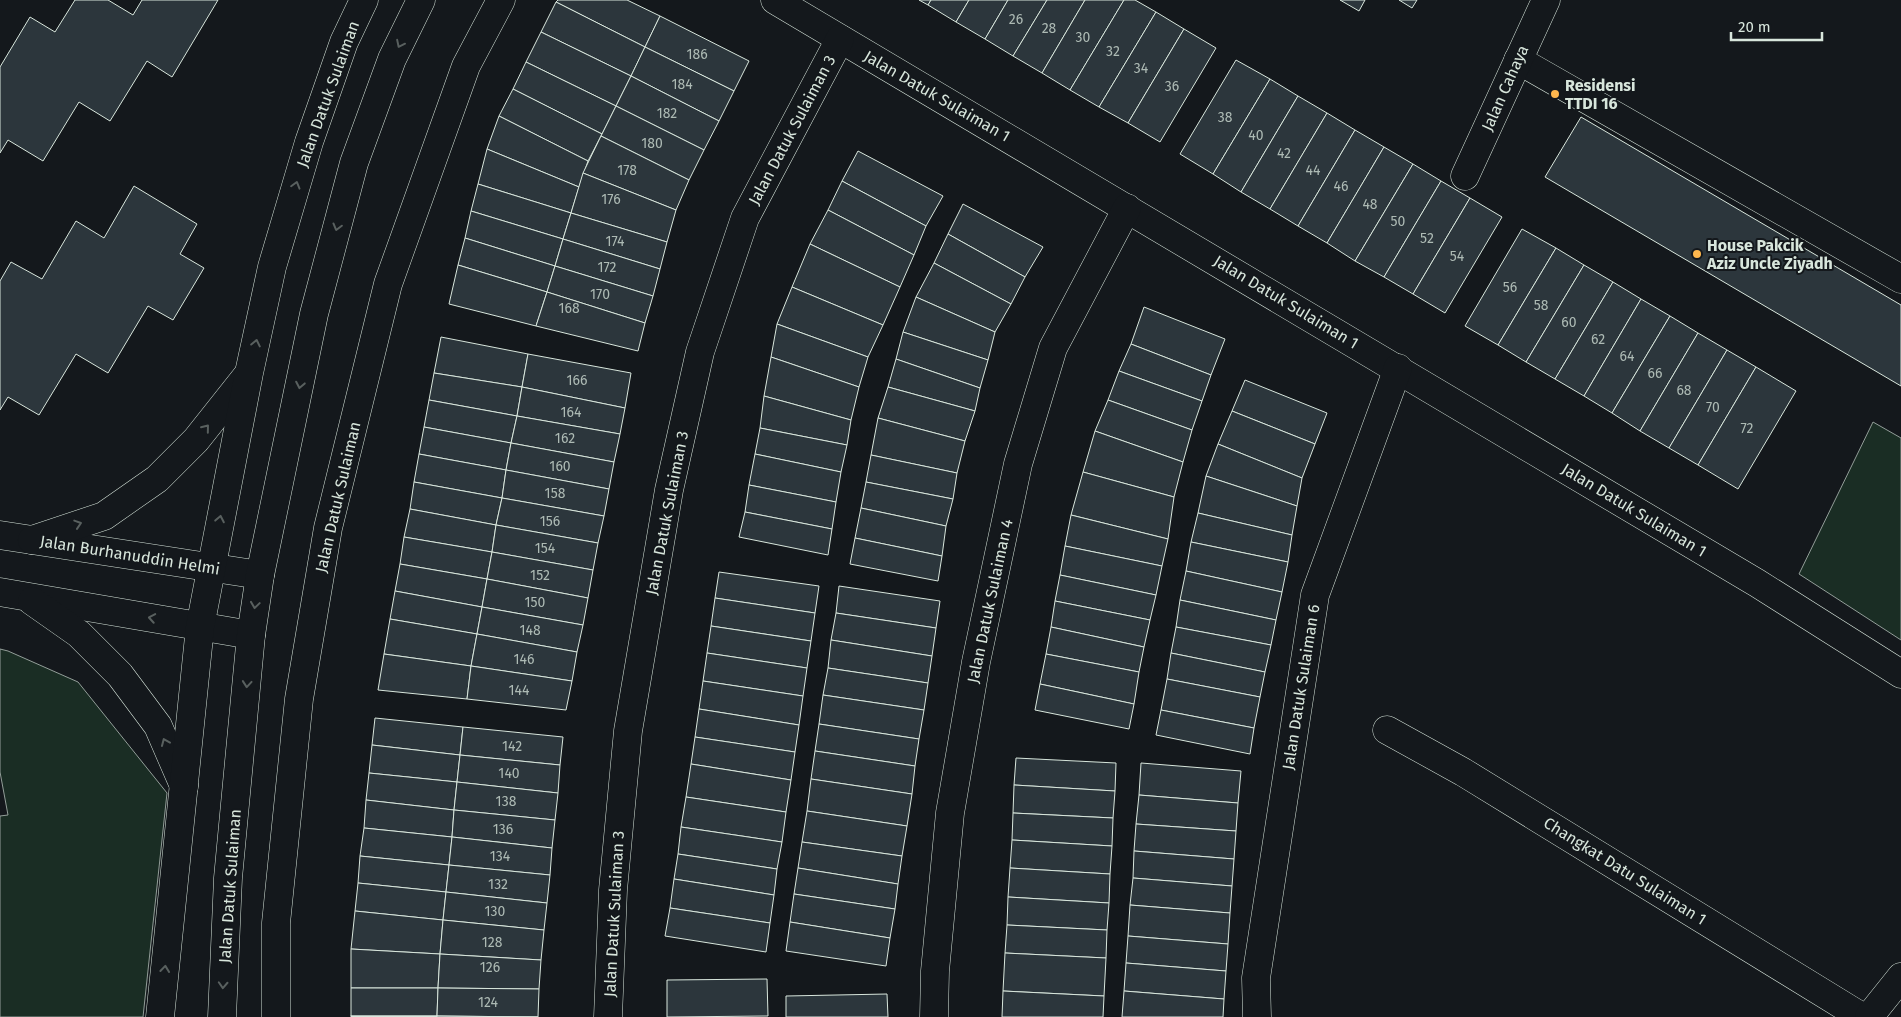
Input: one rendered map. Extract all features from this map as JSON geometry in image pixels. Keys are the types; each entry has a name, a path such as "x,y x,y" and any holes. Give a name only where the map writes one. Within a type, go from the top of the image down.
{"street":[{"name":"Jalan Datuk Sulaiman","path":"160,1017 200,627 249,374 272,267 309,142 344,42 364,0"},
{"name":"Jalan Datuk Sulaiman","path":"222,1017 228,878 251,635 260,575 314,314 354,163 392,59 421,0"},
{"name":"Jalan Datuk Sulaiman","path":"276,1017 276,923 299,699 328,528 388,284 466,66 501,0"},
{"name":"Jalan Datuk Sulaiman 1","path":"775,0 1398,368 1796,606 1901,674"},
{"name":"Jalan Cahaya","path":"1465,176 1546,0"},
{"name":"Jalan Datuk Sulaiman 3","path":"608,1017 613,890 628,731 668,490 700,352 745,218 840,39"},
{"path":"1518,60 1901,279"},
{"name":"Jalan Datuk Sulaiman 4","path":"934,1017 934,971 950,812 976,662 1018,464 1053,348 1127,208"},
{"name":"Jalan Datuk Sulaiman 6","path":"1257,1017 1256,978 1315,595 1398,368"},
{"path":"32,540 104,516 157,479 196,440 249,374"},
{"name":"Jalan Burhanuddin Helmi","path":"0,535 260,575"},
{"path":"13,594 251,635"},
{"path":"13,594 79,634 120,675 158,726 184,787"},
{"name":"Changkat Datu Sulaiman 1","path":"1386,730 1463,772 1862,1017"},
{"path":"1869,1017 1901,977"}],"green space":[{"path":"1873,422 1901,438 1901,640 1799,574"},
{"path":"0,649 78,682 167,793 143,1017 0,1017 0,816 8,815 0,772"}],"building":[{"path":"75,0 108,0 133,15 142,0 218,0 172,77 147,61 110,121 79,102 43,161 8,140 0,153 0,67 30,17 55,32"},
{"path":"558,0 627,0 660,16 645,47 556,2"},
{"path":"919,0 931,0 928,5"},
{"path":"931,0 969,0 956,22 928,5"},
{"path":"969,0 1008,0 985,39 956,22"},
{"path":"1008,0 1047,0 1013,56 985,39"},
{"path":"1047,0 1085,0 1042,73 1013,56"},
{"path":"1085,0 1124,0 1070,90 1042,73"},
{"path":"1124,0 1135,0 1156,12 1099,107 1070,90"},
{"path":"1340,0 1365,0 1359,11"},
{"path":"1399,0 1417,0 1412,8"},
{"path":"556,2 645,47 631,76 541,32"},
{"path":"1156,12 1184,29 1128,123 1099,107"},
{"path":"660,16 749,61 734,91 645,47"},
{"path":"1184,29 1216,48 1160,142 1128,123"},
{"path":"541,32 631,76 616,106 526,62"},
{"path":"645,47 734,91 719,121 631,76"},
{"path":"1236,60 1270,79 1213,174 1180,154"},
{"path":"526,62 616,106 602,134 513,89"},
{"path":"631,76 719,121 704,150 616,106"},
{"path":"1270,79 1298,96 1241,192 1213,174"},
{"path":"513,89 602,134 588,161 499,116"},
{"path":"1298,96 1327,113 1270,209 1241,192"},
{"path":"616,106 704,150 689,180 601,136"},
{"path":"1327,113 1355,130 1298,226 1270,209"},
{"path":"499,116 588,161 579,187 487,149"},
{"path":"1581,117 1901,305 1901,386 1545,177"},
{"path":"1355,130 1384,147 1327,243 1298,226"},
{"path":"601,136 689,180 676,210 583,173"},
{"path":"1384,147 1413,164 1355,261 1327,243"},
{"path":"487,149 579,187 571,213 478,184"},
{"path":"858,151 943,196 926,226 842,181"},
{"path":"1413,164 1441,181 1384,277 1355,261"},
{"path":"583,173 676,210 667,242 571,213"},
{"path":"842,181 926,226 914,255 828,210"},
{"path":"1441,181 1470,198 1413,294 1384,277"},
{"path":"478,184 571,213 563,239 471,211"},
{"path":"134,186 197,224 180,254 204,268 173,320 148,306 108,373 76,354 39,415 8,397 0,410 0,281 11,262 42,279 76,221 104,238"},
{"path":"1470,198 1502,217 1445,313 1413,294"},
{"path":"963,204 1043,247 1025,277 948,234"},
{"path":"828,210 914,255 900,287 810,244"},
{"path":"471,211 563,239 555,266 465,238"},
{"path":"571,213 667,242 660,269 563,239"},
{"path":"1522,229 1556,248 1498,345 1465,326"},
{"path":"948,234 1025,277 1011,304 934,263"},
{"path":"465,238 555,266 547,292 458,265"},
{"path":"563,239 660,269 653,296 555,266"},
{"path":"810,244 900,287 883,325 792,287"},
{"path":"1556,248 1584,265 1526,362 1498,345"},
{"path":"934,263 1011,304 995,332 916,297"},
{"path":"458,265 547,292 536,326 449,304"},
{"path":"1584,265 1613,282 1555,379 1526,362"},
{"path":"555,266 653,296 645,323 547,292"},
{"path":"1613,282 1641,299 1584,396 1555,379"},
{"path":"792,287 883,325 868,357 777,324"},
{"path":"547,292 645,323 638,351 536,326"},
{"path":"916,297 995,332 988,360 903,332"},
{"path":"1641,299 1670,316 1612,413 1584,396"},
{"path":"1144,307 1225,339 1211,375 1131,344"},
{"path":"1670,316 1698,333 1640,431 1612,413"},
{"path":"777,324 868,357 859,387 771,357"},
{"path":"903,332 988,360 980,388 896,359"},
{"path":"1698,333 1727,350 1669,448 1640,431"},
{"path":"441,337 528,354 522,387 434,373"},
{"path":"1131,344 1211,375 1202,401 1119,371"},
{"path":"1727,350 1756,367 1698,465 1669,448"},
{"path":"528,354 631,373 625,408 522,387"},
{"path":"771,357 859,387 851,420 764,396"},
{"path":"896,359 980,388 975,411 888,387"},
{"path":"1756,367 1796,391 1738,489 1698,465"},
{"path":"1119,371 1202,401 1192,430 1108,400"},
{"path":"434,373 522,387 517,416 429,400"},
{"path":"1245,380 1327,413 1315,444 1232,411"},
{"path":"522,387 625,408 620,434 517,416"},
{"path":"888,387 975,411 965,441 878,418"},
{"path":"764,396 851,420 847,445 760,428"},
{"path":"429,400 517,416 511,443 424,427"},
{"path":"1108,400 1192,430 1183,462 1095,431"},
{"path":"1232,411 1315,444 1302,478 1218,444"},
{"path":"517,416 620,434 614,462 511,443"},
{"path":"878,418 965,441 957,473 871,455"},
{"path":"424,427 511,443 506,470 419,454"},
{"path":"760,428 847,445 841,472 755,454"},
{"path":"1095,431 1183,462 1174,497 1083,472"},
{"path":"511,443 614,462 609,489 506,470"},
{"path":"1218,444 1302,478 1297,506 1206,476"},
{"path":"419,454 506,470 502,498 414,482"},
{"path":"755,454 841,472 836,502 749,485"},
{"path":"871,455 957,473 953,499 866,482"},
{"path":"506,470 609,489 604,516 502,498"},
{"path":"1083,472 1174,497 1168,539 1071,515"},
{"path":"1206,476 1297,506 1292,535 1198,513"},
{"path":"414,482 502,498 496,525 410,509"},
{"path":"866,482 953,499 946,526 861,508"},
{"path":"749,485 836,502 832,529 745,512"},
{"path":"502,498 604,516 598,543 496,525"},
{"path":"861,508 946,526 942,556 855,538"},
{"path":"410,509 496,525 492,552 404,537"},
{"path":"745,512 832,529 828,555 739,537"},
{"path":"1198,513 1292,535 1288,562 1191,542"},
{"path":"1071,515 1168,539 1162,566 1065,546"},
{"path":"496,525 598,543 593,570 492,552"},
{"path":"404,537 492,552 487,579 400,564"},
{"path":"855,538 942,556 938,581 850,564"},
{"path":"1191,542 1288,562 1282,592 1186,571"},
{"path":"1065,546 1162,566 1156,595 1060,575"},
{"path":"492,552 593,570 588,598 487,579"},
{"path":"400,564 487,579 482,607 395,591"},
{"path":"1186,571 1282,592 1276,620 1180,600"},
{"path":"719,572 819,586 815,613 715,598"},
{"path":"1060,575 1156,595 1150,620 1055,601"},
{"path":"487,579 588,598 583,625 482,607"},
{"path":"839,586 940,601 936,628 836,613"},
{"path":"395,591 482,607 477,634 390,619"},
{"path":"715,598 815,613 811,641 711,626"},
{"path":"1180,600 1276,620 1271,645 1176,627"},
{"path":"1055,601 1150,620 1144,647 1051,627"},
{"path":"482,607 583,625 577,652 477,634"},
{"path":"836,613 936,628 932,656 831,640"},
{"path":"390,619 477,634 471,666 384,654"},
{"path":"711,626 811,641 807,668 707,653"},
{"path":"1051,627 1144,647 1139,672 1046,654"},
{"path":"1176,627 1271,645 1265,672 1171,653"},
{"path":"477,634 577,652 572,681 471,666"},
{"path":"831,640 932,656 928,683 828,668"},
{"path":"707,653 807,668 803,696 703,681"},
{"path":"1171,653 1265,672 1260,697 1167,679"},
{"path":"384,654 471,666 467,699 378,690"},
{"path":"1046,654 1139,672 1134,704 1040,684"},
{"path":"471,666 572,681 566,710 467,699"},
{"path":"828,668 928,683 924,710 823,695"},
{"path":"1167,679 1260,697 1254,728 1161,710"},
{"path":"703,681 803,696 799,725 699,709"},
{"path":"1040,684 1134,704 1129,729 1035,710"},
{"path":"823,695 924,710 919,739 819,724"},
{"path":"699,709 799,725 795,752 695,737"},
{"path":"1161,710 1254,728 1250,754 1156,735"},
{"path":"375,718 463,727 460,755 372,745"},
{"path":"819,724 919,739 915,766 815,751"},
{"path":"463,727 563,737 560,765 460,755"},
{"path":"695,737 795,752 791,780 691,764"},
{"path":"372,745 460,755 457,782 369,773"},
{"path":"815,751 915,766 912,794 811,779"},
{"path":"460,755 560,765 558,793 457,782"},
{"path":"1016,758 1116,763 1115,791 1014,785"},
{"path":"1141,763 1241,771 1238,803 1139,795"},
{"path":"691,764 791,780 786,812 686,797"},
{"path":"369,773 457,782 454,810 366,800"},
{"path":"811,779 912,794 907,826 807,811"},
{"path":"457,782 558,793 555,820 454,810"},
{"path":"1014,785 1115,791 1113,818 1013,813"},
{"path":"1139,795 1238,803 1236,831 1136,824"},
{"path":"686,797 786,812 782,842 681,827"},
{"path":"366,800 454,810 452,837 364,828"},
{"path":"454,810 555,820 552,848 452,837"},
{"path":"807,811 907,826 902,856 802,842"},
{"path":"1013,813 1113,818 1112,846 1012,840"},
{"path":"1136,824 1236,831 1234,859 1134,851"},
{"path":"681,827 782,842 777,869 678,854"},
{"path":"364,828 452,837 449,865 360,856"},
{"path":"452,837 552,848 550,875 449,865"},
{"path":"1012,840 1112,846 1110,874 1010,868"},
{"path":"802,842 902,856 898,884 798,868"},
{"path":"1134,851 1234,859 1232,886 1133,878"},
{"path":"678,854 777,869 774,895 674,879"},
{"path":"360,856 449,865 446,892 358,883"},
{"path":"449,865 550,875 547,903 446,892"},
{"path":"798,868 898,884 895,909 794,894"},
{"path":"1010,868 1110,874 1109,903 1008,897"},
{"path":"1133,878 1232,886 1230,913 1130,905"},
{"path":"674,879 774,895 770,923 670,908"},
{"path":"358,883 446,892 443,920 355,911"},
{"path":"446,892 547,903 544,930 443,920"},
{"path":"794,894 895,909 890,938 790,922"},
{"path":"1008,897 1109,903 1107,930 1007,925"},
{"path":"1130,905 1230,913 1228,944 1128,936"},
{"path":"670,908 770,923 766,952 665,936"},
{"path":"355,911 443,920 440,954 351,949"},
{"path":"443,920 544,930 541,960 440,954"},
{"path":"790,922 890,938 886,966 786,951"},
{"path":"1007,925 1107,930 1106,958 1005,953"},
{"path":"1128,936 1228,944 1226,971 1126,963"},
{"path":"351,949 440,954 438,988 351,988"},
{"path":"1005,953 1106,958 1104,996 1003,991"},
{"path":"440,954 541,960 539,989 438,988"},
{"path":"1126,963 1226,971 1224,999 1124,991"},
{"path":"767,979 768,1016 667,1017 667,980"},
{"path":"351,988 438,988 437,1016 351,1016"},
{"path":"438,988 539,989 538,1017 437,1016"},
{"path":"1003,991 1104,996 1103,1017 1002,1017"},
{"path":"1124,991 1224,999 1223,1017 1122,1017"},
{"path":"887,994 888,1017 786,1017 786,996"},
{"path":"437,1016 437,1017 351,1017"},
{"path":"437,1016 538,1017 437,1017"}],"place":[{"name":"Residensi TTDI 16","path":"1555,94"},
{"name":"House Pakcik Aziz Uncle Ziyadh","path":"1697,254"}]}
